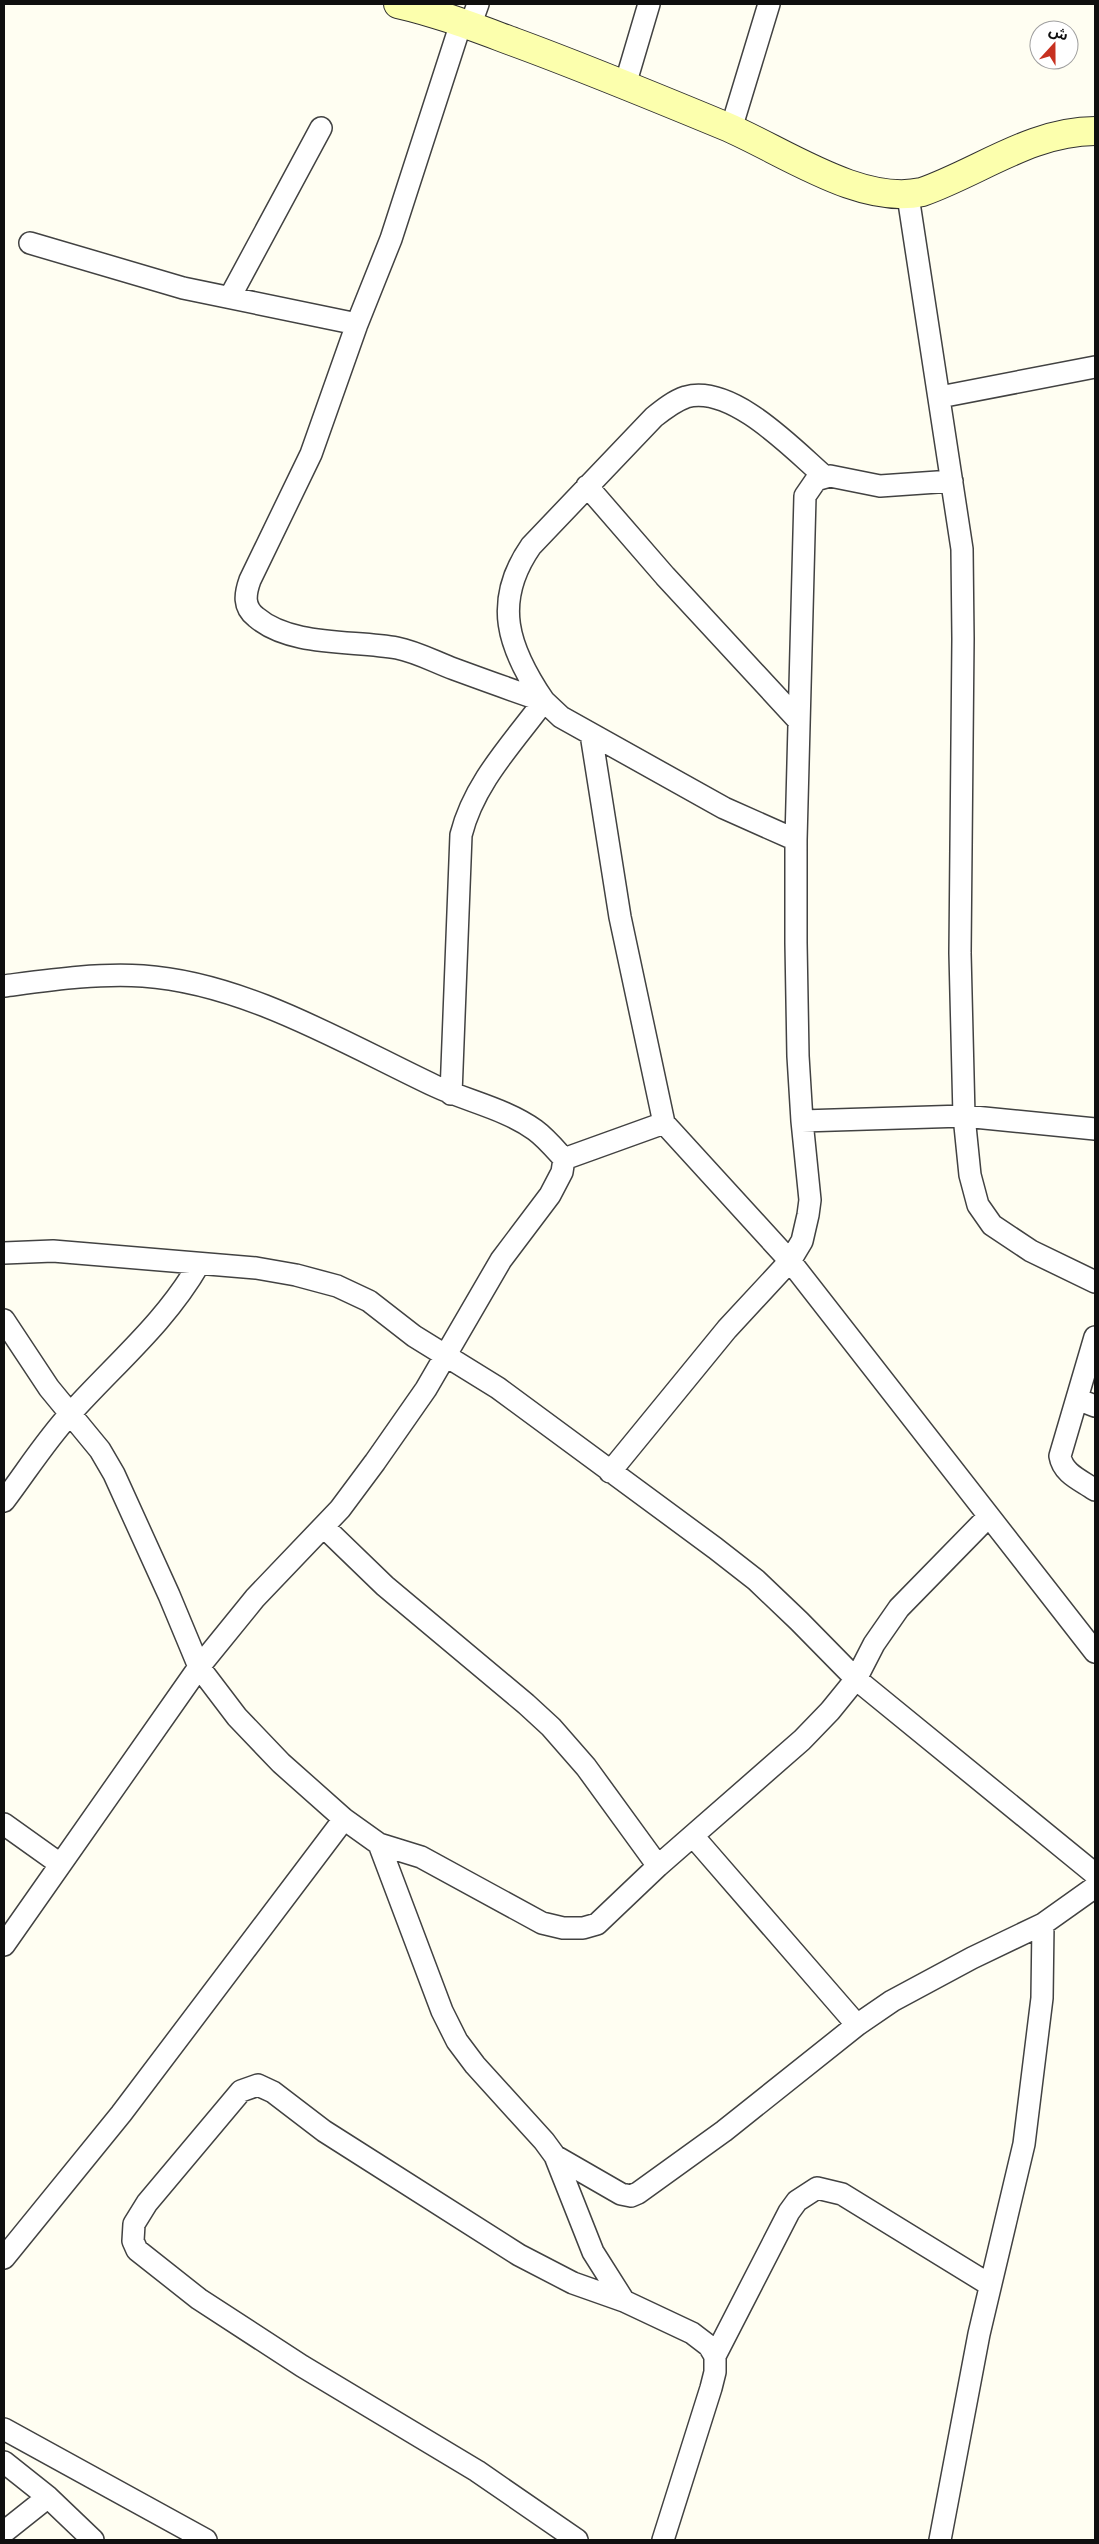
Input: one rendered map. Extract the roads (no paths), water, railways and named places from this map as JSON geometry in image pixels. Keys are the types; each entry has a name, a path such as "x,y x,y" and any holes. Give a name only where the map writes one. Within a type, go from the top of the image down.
{"street":[{"path":"398,4 470,17 731,129 848,184 884,194 908,196 936,188 1035,143 1093,129"},
{"path":"625,85 649,4"},
{"path":"731,129 769,4"},
{"path":"470,17 391,239 357,324 311,454 250,580 245,600 249,611 264,623 288,633 329,641 396,648 544,702"},
{"path":"230,297 321,128"},
{"path":"908,196 962,549 964,594 960,953 964,1116 973,1192 984,1215 1006,1237 1095,1282"},
{"path":"30,243 136,276 357,324"},
{"path":"940,397 1095,367"},
{"path":"796,840 724,808 561,717 544,702 531,680 506,616 508,596 513,578 531,546 654,418 668,406 688,397 709,396 732,404 776,433 824,476"},
{"path":"610,1472 727,1329 790,1260 802,1241 810,1200 802,1121 796,962 796,840 804,504 806,492 812,483 824,476 880,486 952,481"},
{"path":"587,486 666,576 800,721"},
{"path":"451,1094 459,863 465,819 482,783 544,702"},
{"path":"591,734 620,917 664,1123 790,1260 988,1517 1095,1652"},
{"path":"4,986 98,976 144,976 232,994 279,1012 451,1094 515,1118 534,1130 564,1159"},
{"path":"802,1121 964,1116 1095,1129"},
{"path":"564,1159 664,1123"},
{"path":"4,1945 199,1668 255,1598 324,1527 375,1462 426,1389 501,1260 557,1183 564,1159"},
{"path":"4,1253 53,1251 296,1275 337,1286 369,1301 445,1356 498,1388 756,1580 856,1678 1095,1874"},
{"path":"4,1501 70,1414 157,1323 178,1297 199,1264"},
{"path":"4,1320 49,1388 90,1435 114,1474 169,1595 199,1668 236,1717 281,1763 344,1819 379,1844 421,1857 542,1923 563,1928 583,1928 597,1924 658,1866 802,1740 830,1712 856,1678 874,1644 899,1608 988,1517"},
{"path":"1095,1337 1086,1402 1061,1447 1061,1464 1066,1471 1095,1490"},
{"path":"324,1527 386,1586 526,1704 550,1728 586,1767 658,1866"},
{"path":"4,2258 120,2114 344,1819"},
{"path":"4,1824 60,1864"},
{"path":"693,1836 857,2025"},
{"path":"379,1844 448,2025 475,2065 544,2141 555,2156 593,2252 624,2301"},
{"path":"555,2156 593,2176 621,2194 631,2196 638,2193 724,2130 857,2025 892,2001 1043,1924 1095,1887"},
{"path":"940,2540 990,2285 1024,2144 1032,2092 1042,1998 1043,1924"},
{"path":"577,2540 477,2471 302,2366 199,2299 137,2250 132,2232 138,2215 241,2091 258,2085 273,2092 324,2130 519,2255 572,2283 624,2301 692,2333 709,2346 714,2356 715,2372 709,2397 663,2540"},
{"path":"714,2356 789,2212 797,2201 817,2188 825,2188 842,2194 990,2285"},
{"path":"4,2429 206,2540"},
{"path":"4,2462 48,2497 93,2540"},
{"path":"4,2532 48,2497"}]}
